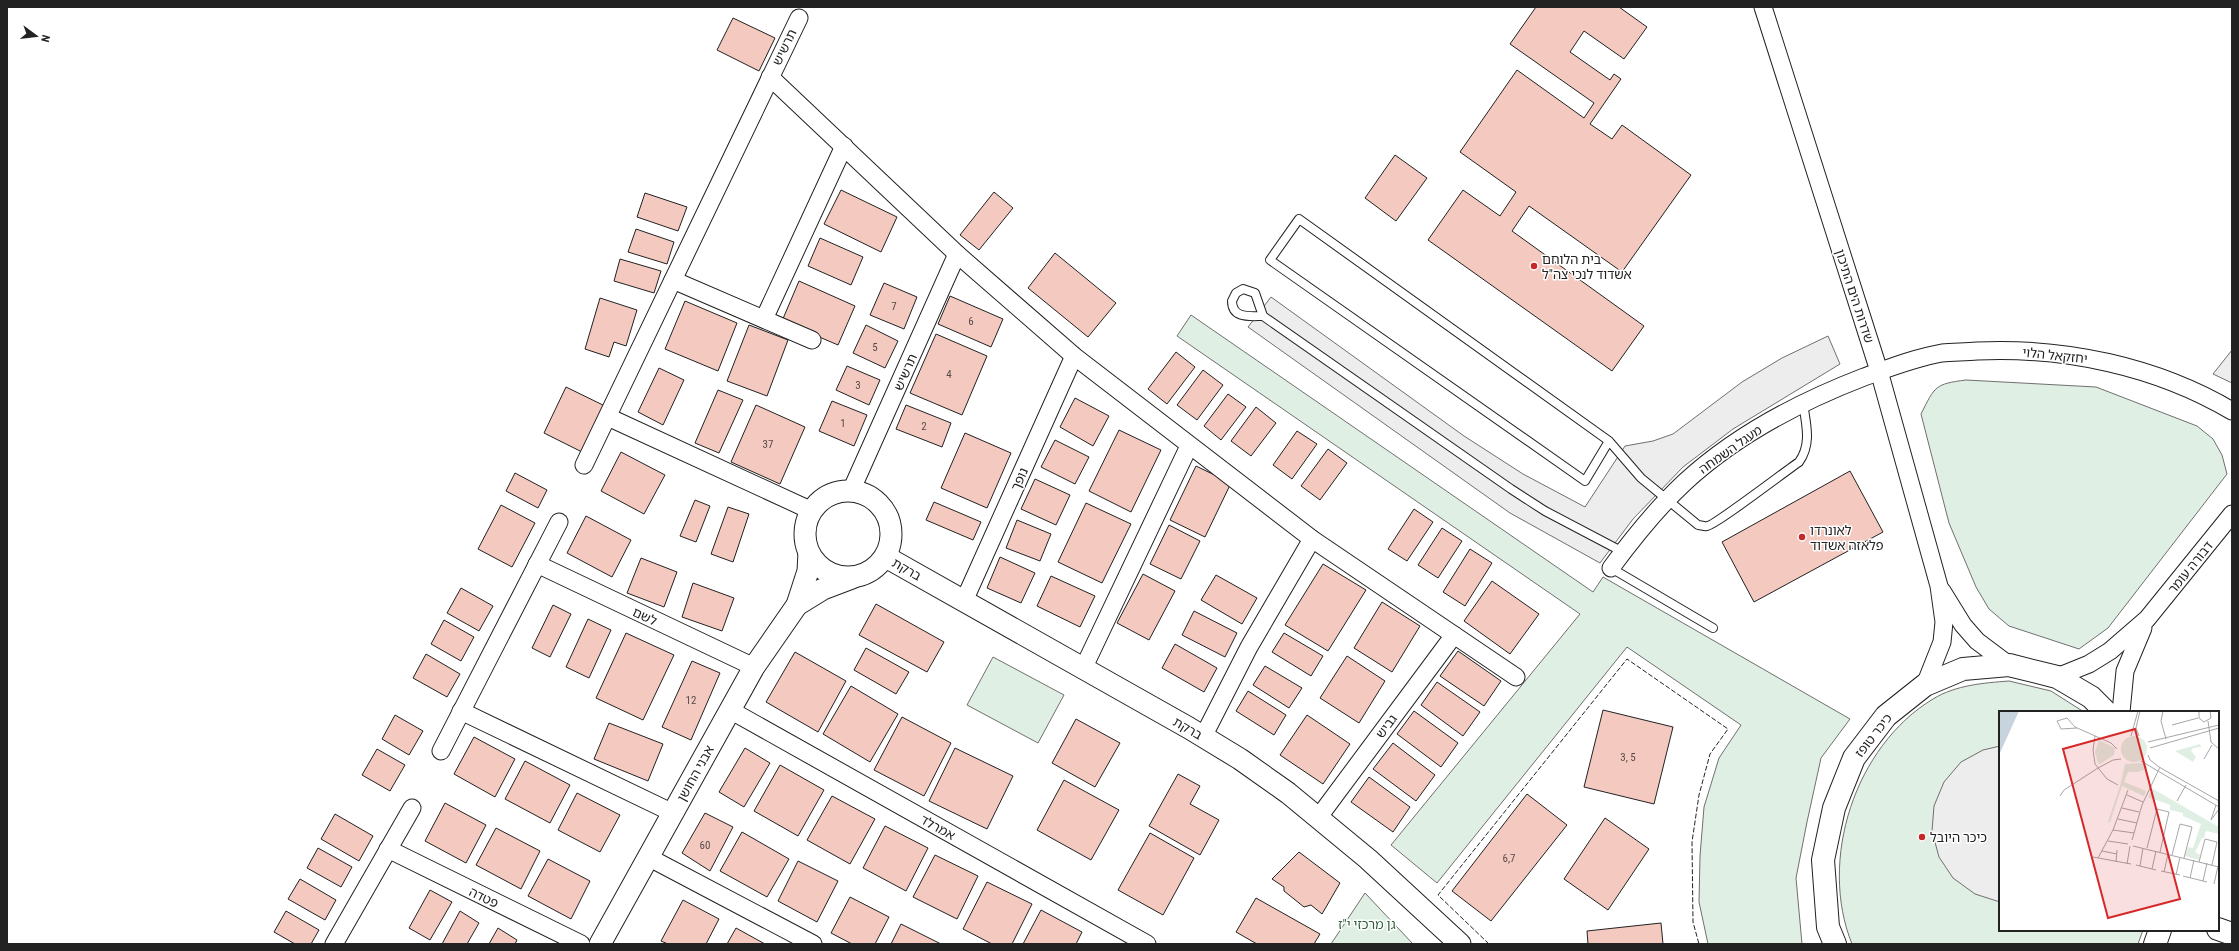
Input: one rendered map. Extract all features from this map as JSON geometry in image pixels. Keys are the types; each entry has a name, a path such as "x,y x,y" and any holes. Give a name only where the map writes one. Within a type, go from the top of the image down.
{"main road":[{"name":"כיכר טופז","path":"1828,938 1822,860 1834,808 1854,758 1886,716 1925,685 1963,669 2009,665 2057,677 2091,697 2105,711"},
{"path":"2219,929 2232,934"},
{"path":"2155,944 2160,931"}],"street":[{"name":"שדרות הים התיכון","path":"1763,7 1879,371 1939,586 1944,622 1942,642 1925,685"},
{"name":"תרשיש","path":"584,465 799,18"},
{"name":"תרשיש","path":"770,77 957,254 1074,356"},
{"path":"764,320 844,146"},
{"name":"תרשיש","path":"851,491 957,254"},
{"path":"673,280 812,340"},
{"name":"יחזקאל הלוי","path":"1879,371 1942,353 1996,350 2046,353 2086,358 2123,366 2184,387 2228,409 2232,424"},
{"path":"1074,356 1189,446 1312,539 1516,677"},
{"name":"נופך","path":"964,601 1074,356"},
{"name":"מעגל השמחה","path":"1611,568 1667,500 1684,482 1724,450 1803,403 1879,371"},
{"path":"608,417 812,511"},
{"path":"1083,669 1189,446"},
{"path":"851,491 866,494 878,502 887,514 892,528 891,543 886,557 877,567 866,574 854,578 840,577 827,573 817,564 809,553 805,539 806,524 812,511 829,495 851,491"},
{"name":"דבורה עומר","path":"2057,677 2089,664 2110,651 2147,619 2232,514"},
{"path":"441,751 559,522"},
{"path":"1203,737 1249,647 1312,539"},
{"name":"אבני החושן","path":"600,944 754,667 797,605 808,571 809,553"},
{"name":"ברקת","path":"886,557 1203,737 1288,793 1368,859 1460,944"},
{"name":"לשם","path":"537,564 754,667"},
{"name":"אבני החושן","path":"797,605 823,589 854,578"},
{"name":"שדרות הים התיכון","path":"1939,586 1963,625 1977,642 2009,665"},
{"name":"דבורה עומר","path":"2120,711 2125,672 2133,647 2147,619"},
{"name":"גביש","path":"1318,818 1454,635"},
{"name":"אמרלד","path":"730,710 1147,944"},
{"path":"461,711 673,813"},
{"path":"334,944 412,808"},
{"name":"פטדה","path":"388,850 581,944"},
{"path":"648,857 813,944"}],"lane":[{"path":"1609,441 1585,481 1270,260 1299,219 1609,441 1642,478 1698,524 1708,526 1718,522 1746,499 1799,462 1805,453 1808,442 1803,403"},
{"path":"1263,316 1511,489 1545,511 1623,552"},
{"path":"1611,568 1713,628"}],"green space":[{"path":"1191,315 1593,592 1603,577 1850,719 1821,758 1807,822 1796,878 1802,944 1708,944 1699,902 1700,856 1704,807 1719,758 1741,725 1627,647 1437,883 1391,845 1580,614 1177,336"},
{"path":"1966,380 2096,387 2197,426 2213,439 2222,455 2227,474 2108,628 2079,649 2009,626 1989,609 1976,587 1949,523 1921,414 1933,392 1937,388 1948,383"},
{"path":"993,657 1064,695 1038,743 967,705"},
{"name":"כיכר היובל","path":"2009,681 2051,691 2082,711 1999,711 1999,931 2143,931 2138,944 1852,944 1843,911 1839,877 1842,842 1850,808 1864,775 1883,745 1906,720 1933,699 1942,694 1960,688"},
{"name":"גן מרכזי י\"ז","path":"1365,893 1413,944 1331,944"}],"shaded area":[{"path":"1271,297 1464,436 1523,474 1585,507 1625,446 1653,441 1673,434 1742,382 1782,358 1828,336 1840,364 1733,429 1683,467 1633,519 1600,563 1510,513 1248,327"},
{"path":"2232,350 2232,383 2213,374"},
{"path":"1999,746 1999,902 1975,894 1953,878 1939,857 1932,831 1934,806 1944,782 1961,762 1983,750"}],"building":[{"path":"1536,7 1619,7 1647,27 1624,59 1584,31 1570,52 1610,80 1614,74 1621,79 1590,124 1612,139 1622,125 1691,175 1622,272 1529,206 1512,231 1644,326 1612,371 1428,240 1463,190 1500,216 1516,192 1460,152 1517,70 1584,118 1594,103 1510,44"},
{"path":"733,18 775,38 759,71 717,50"},
{"path":"1395,155 1427,178 1396,221 1365,198"},
{"path":"841,190 897,217 881,252 824,224"},
{"path":"994,192 1013,208 979,250 960,235"},
{"path":"645,193 687,207 678,231 637,217"},
{"path":"636,229 674,242 667,264 628,252"},
{"path":"820,238 863,257 851,285 808,266"},
{"path":"1055,253 1116,303 1088,337 1028,288"},
{"path":"620,259 661,271 654,293 614,281"},
{"path":"799,281 855,306 838,345 782,321"},
{"path":"884,283 917,297 904,329 870,315"},
{"path":"950,296 1003,319 991,347 938,324"},
{"path":"600,298 637,310 626,346 614,342 609,357 585,349"},
{"path":"685,301 737,323 718,371 665,349"},
{"path":"749,325 788,340 767,396 727,381"},
{"path":"866,325 898,341 885,368 853,353"},
{"path":"936,334 987,356 962,415 910,393"},
{"path":"1176,352 1195,367 1167,404 1148,389"},
{"path":"847,366 880,380 869,405 836,390"},
{"path":"659,368 684,380 663,425 638,412"},
{"path":"1203,370 1223,385 1197,420 1177,405"},
{"path":"566,387 607,407 584,453 544,433"},
{"path":"718,390 743,400 719,453 695,443"},
{"path":"1228,394 1246,407 1221,440 1204,426"},
{"path":"1075,398 1109,416 1093,446 1060,427"},
{"path":"832,401 867,415 854,446 819,431"},
{"path":"756,405 805,427 780,484 731,462"},
{"path":"906,405 951,423 942,447 896,429"},
{"path":"1256,407 1276,423 1251,456 1231,441"},
{"path":"1119,430 1161,450 1131,512 1089,491"},
{"path":"1297,431 1317,444 1292,479 1273,465"},
{"path":"965,433 1011,453 987,508 941,488"},
{"path":"1055,440 1089,457 1075,484 1041,467"},
{"path":"1328,449 1347,463 1320,500 1301,486"},
{"path":"621,452 665,475 644,514 601,491"},
{"path":"1196,466 1231,483 1205,537 1170,520"},
{"name":"לאונרדו פלאזה אשדוד","path":"1850,471 1883,532 1754,602 1722,542"},
{"path":"515,473 547,490 538,508 506,491"},
{"path":"1035,479 1070,495 1056,525 1021,509"},
{"path":"695,500 710,506 696,542 680,536"},
{"path":"934,502 981,522 973,540 926,520"},
{"path":"1086,503 1131,524 1102,583 1058,562"},
{"path":"501,505 535,523 512,567 478,549"},
{"path":"728,507 749,514 733,562 711,554"},
{"path":"1414,509 1433,522 1407,561 1388,549"},
{"path":"586,516 631,540 612,577 567,553"},
{"path":"1017,520 1051,534 1040,561 1006,548"},
{"path":"1169,525 1200,541 1181,579 1150,564"},
{"path":"1442,528 1462,541 1438,578 1418,565"},
{"path":"1470,549 1492,563 1465,606 1443,592"},
{"path":"1000,557 1035,573 1021,603 987,588"},
{"path":"641,558 677,572 664,607 627,593"},
{"path":"1323,564 1366,590 1328,651 1285,625"},
{"path":"1143,574 1175,591 1149,640 1117,623"},
{"path":"1216,575 1257,598 1242,624 1201,600"},
{"path":"1051,576 1095,596 1080,627 1037,606"},
{"path":"1492,581 1539,614 1510,654 1464,621"},
{"path":"693,583 734,598 722,631 682,617"},
{"path":"461,588 493,606 479,631 447,613"},
{"path":"1382,602 1420,626 1392,672 1354,648"},
{"path":"876,604 944,642 927,672 859,635"},
{"path":"553,605 571,614 550,657 532,648"},
{"path":"1194,611 1237,633 1225,657 1182,635"},
{"path":"588,619 611,630 589,678 566,667"},
{"path":"444,620 474,637 461,661 431,644"},
{"path":"626,633 674,655 643,720 596,698"},
{"path":"1284,633 1323,656 1311,676 1272,652"},
{"path":"1175,644 1217,668 1204,692 1162,668"},
{"path":"866,648 909,672 896,694 854,670"},
{"path":"1458,651 1501,681 1484,706 1440,676"},
{"path":"795,652 846,681 818,732 766,702"},
{"path":"426,654 460,674 447,697 413,678"},
{"path":"1347,656 1385,681 1359,723 1320,698"},
{"path":"692,661 720,673 691,740 662,727"},
{"path":"1265,666 1302,688 1289,708 1253,685"},
{"path":"1437,682 1480,712 1463,736 1421,705"},
{"path":"851,686 898,714 870,762 823,734"},
{"path":"1248,691 1286,715 1274,735 1236,711"},
{"path":"1603,710 1673,727 1654,804 1584,787"},
{"path":"1414,711 1458,743 1441,767 1397,734"},
{"path":"395,715 423,731 409,755 382,739"},
{"path":"1307,715 1350,744 1323,784 1280,755"},
{"path":"902,717 951,743 924,796 874,770"},
{"path":"1076,719 1120,743 1095,787 1052,763"},
{"path":"609,723 663,744 648,781 594,759"},
{"path":"474,737 515,759 495,797 454,774"},
{"path":"1393,743 1435,775 1416,801 1373,769"},
{"path":"745,748 770,763 744,807 719,792"},
{"path":"955,748 1013,776 987,829 929,801"},
{"path":"377,749 405,765 390,791 362,775"},
{"path":"525,761 570,785 550,823 505,799"},
{"path":"780,765 824,790 798,836 754,811"},
{"path":"1178,774 1200,786 1190,804 1219,820 1200,855 1149,826"},
{"path":"1369,777 1410,807 1393,832 1351,802"},
{"path":"1064,780 1119,810 1091,860 1037,830"},
{"path":"577,793 620,815 600,852 558,830"},
{"path":"1527,794 1567,825 1491,921 1452,891"},
{"path":"832,796 875,819 850,864 807,840"},
{"path":"445,803 486,825 466,863 425,841"},
{"path":"705,813 733,827 710,871 682,853"},
{"path":"335,814 373,836 359,861 321,839"},
{"path":"1605,818 1649,849 1608,910 1564,879"},
{"path":"885,826 928,848 906,891 863,868"},
{"path":"496,828 540,851 521,889 476,865"},
{"path":"742,832 789,859 767,897 720,871"},
{"path":"1150,833 1194,858 1163,915 1118,890"},
{"path":"318,848 352,867 341,887 307,868"},
{"path":"1299,852 1340,883 1322,914 1311,905 1304,907 1284,891 1284,887 1272,879"},
{"path":"935,855 978,876 957,919 913,897"},
{"path":"548,859 590,881 571,919 528,896"},
{"path":"798,861 838,881 817,922 778,901"},
{"path":"300,879 336,900 325,920 288,899"},
{"path":"987,882 1032,904 1012,944 992,944 963,929"},
{"path":"430,890 452,902 430,940 409,928"},
{"path":"850,897 889,917 875,944 852,944 831,933"},
{"path":"1256,898 1320,934 1314,944 1257,944 1236,932"},
{"path":"683,900 719,919 706,944 668,944 661,941"},
{"path":"1041,910 1082,932 1076,944 1023,944"},
{"path":"286,911 319,930 311,944 295,944 274,932"},
{"path":"460,911 479,923 467,944 442,944"},
{"path":"1661,923 1663,944 1588,944 1587,931"},
{"path":"901,924 941,944 891,944"},
{"path":"498,928 517,940 515,944 489,944"},
{"path":"736,928 765,944 727,944"}],"fence":[{"path":"1489,944 1438,895 1627,659 1728,729 1710,754 1699,795 1692,842 1693,922 1699,944"}],"place":[{"name":"בית הלוחם אשדוד לנכי צה\"ל","path":"1534,266"},
{"name":"לאונרדו פלאזה אשדוד","path":"1802,537"},
{"name":"כיכר היובל","path":"1922,837"}]}
